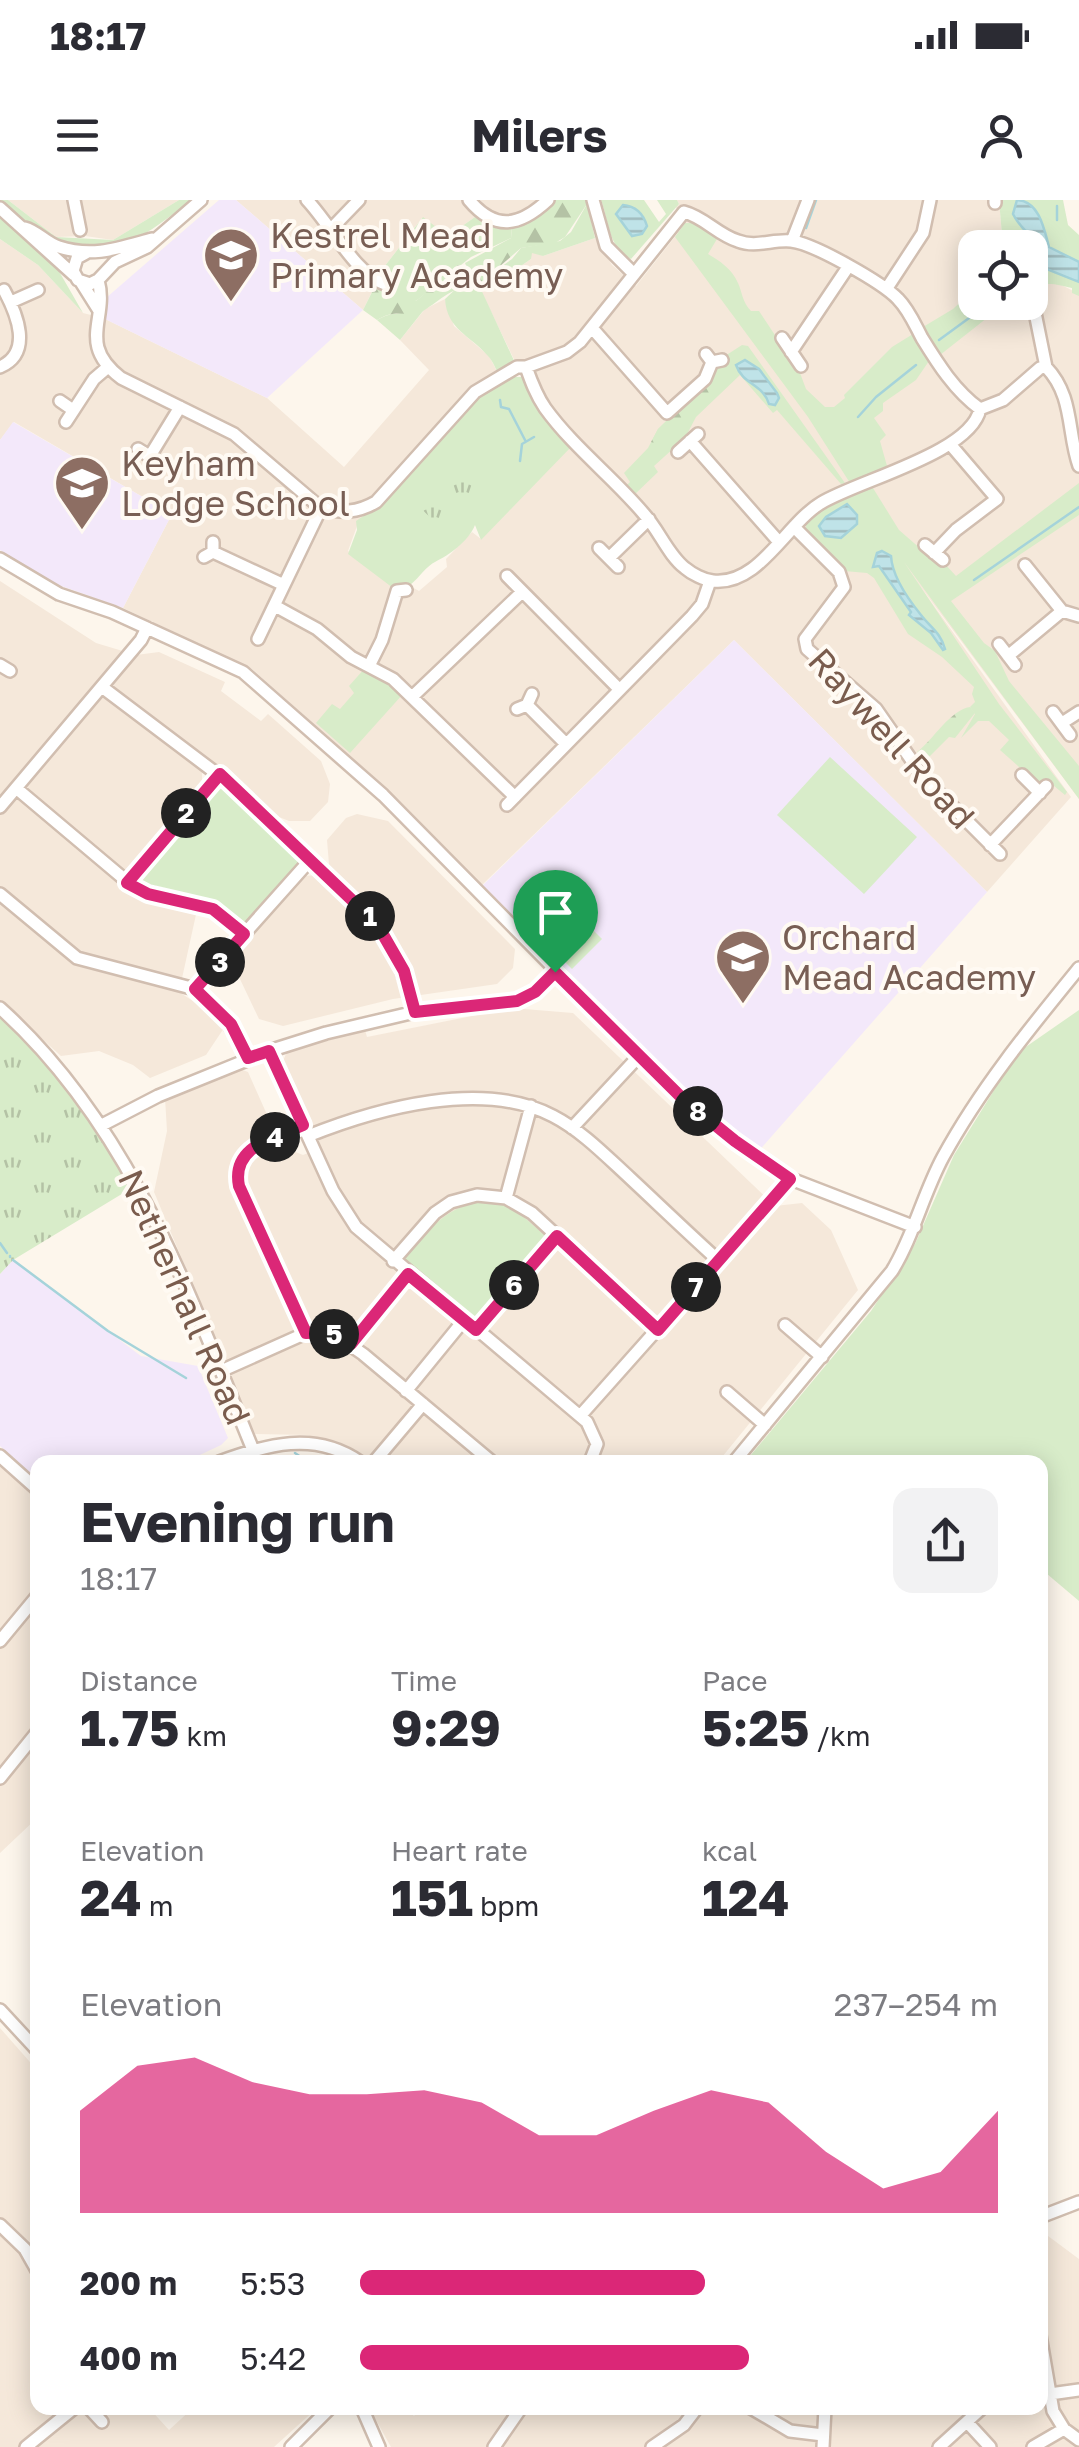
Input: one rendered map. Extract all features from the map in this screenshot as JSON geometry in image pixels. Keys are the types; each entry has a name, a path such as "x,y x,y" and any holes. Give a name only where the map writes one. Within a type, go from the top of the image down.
{"street":[{"path":"74,200 80,230"},
{"path":"307,200 332,228 355,264 371,280 385,284"},
{"path":"332,228 360,200"},
{"path":"469,200 484,216 506,222 529,215 548,200"},
{"path":"593,200 606,246 634,274"},
{"path":"792,241 808,200"},
{"path":"886,288 922,232 930,200"},
{"path":"78,279 90,284 115,262 140,252 195,202"},
{"path":"0,208 58,247 89,253 103,263 95,329 98,350 108,368 234,434 321,508 338,512 362,510 376,502 475,392 517,367 567,352 592,328 684,212 745,244 792,241 886,288 906,307 960,391 980,409"},
{"path":"25,228 78,279 98,309"},
{"path":"78,279 75,260 89,253 154,239"},
{"path":"791,352 848,267"},
{"path":"0,366 13,360 20,348 11,302 4,290"},
{"path":"11,302 38,290"},
{"path":"1038,320 1046,368 1073,401 1079,466"},
{"path":"592,328 662,417 704,379 713,359"},
{"path":"782,338 802,366"},
{"path":"526,367 537,396 560,426 649,519 683,567 710,581 748,572 822,503 950,444 973,426 980,409 1003,400 1040,368 1046,368"},
{"path":"66,422 94,379 108,368"},
{"path":"60,402 73,410"},
{"path":"150,456 180,407"},
{"path":"678,452 694,437 779,542"},
{"path":"934,553 956,530 1002,495 950,444"},
{"path":"138,449 162,464"},
{"path":"250,621 261,633 321,508"},
{"path":"599,548 613,562 649,519"},
{"name":"Raywell Road","path":"794,527 839,572 844,586 808,634 807,649 876,709 924,778 995,849 1043,789 1022,775"},
{"path":"210,551 284,585"},
{"path":"0,559 59,594 148,628 243,672 384,795 555,972 696,1110 790,1179 914,1227"},
{"path":"1024,565 1062,611 1079,616"},
{"path":"508,576 619,689"},
{"path":"275,606 300,618 351,658 414,696 511,801 702,604 710,581"},
{"path":"369,666 382,640 397,588"},
{"path":"414,696 522,592"},
{"path":"999,644 1012,660 1062,611"},
{"path":"0,806 148,628"},
{"path":"102,686 220,774 368,914 385,935 404,971 415,1012"},
{"path":"526,702 565,743"},
{"path":"1053,712 1070,736"},
{"path":"1062,723 1079,712"},
{"path":"127,883 220,774"},
{"path":"16,788 127,883 148,894 213,909 244,934"},
{"path":"195,989 311,859"},
{"path":"0,894 77,958 195,989 231,1024 248,1058"},
{"path":"740,1455 892,1271 940,1162 967,1115 1079,968"},
{"path":"102,1125 158,1096 248,1058 326,1032 415,1012 517,1001 535,992 555,972"},
{"name":"Netherhall Road","path":"0,1008 51,1059 102,1125 152,1210 253,1450"},
{"path":"269,1051 347,1215 366,1238 580,1416 593,1430 595,1455"},
{"path":"572,1128 639,1056"},
{"path":"306,1333 239,1186 240,1161 250,1148 306,1130 444,1100 484,1098 530,1106 572,1128 719,1261"},
{"path":"506,1198 530,1106"},
{"path":"580,1416 790,1179"},
{"path":"394,1261 428,1220 451,1202 478,1194 506,1198 526,1208 658,1330"},
{"path":"476,1330 557,1236"},
{"path":"351,1344 408,1274"},
{"path":"406,1390 464,1320"},
{"path":"785,1325 822,1357"},
{"path":"220,1371 306,1333 328,1332 351,1344 484,1455"},
{"path":"727,1392 765,1426"},
{"path":"380,1455 423,1404"},
{"path":"238,1455 274,1444 306,1442 347,1455"},
{"path":"2,1460 30,1483"},
{"path":"0,1640 30,1614"},
{"path":"0,1778 5,1761 30,1738"},
{"path":"0,2010 30,2042"},
{"path":"1048,2214 1079,2202"},
{"path":"0,2224 30,2257"},
{"path":"1048,2382 1053,2411 1064,2428 1079,2440"},
{"path":"1050,2394 1079,2390"},
{"path":"26,2447 65,2415"},
{"path":"96,2415 102,2422"},
{"path":"292,2447 323,2415"},
{"path":"365,2415 380,2447"},
{"path":"494,2447 516,2415"},
{"path":"652,2447 691,2415"},
{"path":"763,2415 790,2431 823,2441 825,2415"},
{"path":"940,2447 974,2415"},
{"path":"967,2422 990,2447"},
{"path":"1033,2447 1064,2428"}],"shaded area":[{"path":"8,200 179,200 113,240 56,237"},
{"name":"Kestrel Mead Primary Academy","path":"219,200 236,200 363,310 267,398 103,318 106,298"},
{"path":"236,200 462,200 475,217 448,236 422,218 384,267 363,310"},
{"path":"480,200 539,200 522,212 501,216"},
{"path":"677,200 999,200 1002,230 958,230 958,320 1048,320 1048,281 1052,280 1079,294 1079,799 917,582 1071,797 987,892 734,640 482,885 401,802 252,669 123,608 172,514 14,422 0,440 0,239 38,265 83,313 103,318 267,398 344,467 429,370 400,340 425,309 445,299 454,326 489,356 500,377 370,505 348,551 419,591 447,567 446,559 472,532 481,539 570,447 540,413 478,285 515,270 531,259 535,251 543,256 595,238 612,265 636,286 685,224 675,206 679,204"},
{"name":"Keyham Lodge School","path":"13,422 172,514 123,608 50,582 0,550 0,440"},
{"path":"0,581 96,643 136,655 159,652 225,682 221,691 261,721 268,714 321,761 330,784 328,802 310,821 289,821 274,815 220,770 202,769 202,787 120,883 139,898 197,910 179,992 213,1014 224,1028 206,1055 150,1078 133,1065 99,1051 61,1056 0,1001"},
{"name":"Orchard Mead Academy","path":"734,640 987,892 757,1153 712,1120 482,886"},
{"path":"357,814 388,821 515,949 513,968 497,984 393,999 283,1026 259,1019 229,956 303,876 320,875 329,864 327,840 346,818"},
{"path":"512,1008 573,1013 775,1206 802,1203 831,1230 858,1290 724,1455 354,1455 308,1435 255,1434 154,1192 167,1131 165,1098 237,1068 248,1072 281,1146 303,1155 320,1148 282,1063 287,1052 365,1030 367,1037"},
{"path":"13,1260 141,1356 198,1366 228,1438 200,1455 30,1455 30,1474 0,1446 0,1274"},
{"path":"0,1466 30,1491 30,1825 0,1853"},
{"path":"0,2028 30,2062 30,2415 155,2415 169,2430 185,2415 309,2415 274,2447 0,2447"},
{"path":"1048,2236 1079,2259 1079,2447 391,2447 373,2415 1048,2415"}],"green space":[{"path":"0,200 8,200 56,237 113,240 179,200 190,200 154,228 122,243 87,247 41,240 83,313 38,265 0,239"},
{"path":"554,200 585,200 587,204 565,237 555,243 521,248 478,285 455,290 418,313 391,314 377,320 363,310 375,286 391,288 402,282 416,301 458,265 468,282 470,275 465,263 511,238 512,227 539,214"},
{"path":"601,200 644,200 659,222 666,214 657,200 677,200 679,204 631,259 614,241"},
{"path":"999,200 1063,200 1068,225 1079,235 1079,296 1072,293 1072,288 1048,285 1048,230 1002,230"},
{"path":"587,204 595,238 543,256 532,253 531,259 515,270 479,285 517,367 501,377 523,377 540,413 571,447 481,540 475,525 458,547 397,591 348,554 357,530 356,521 388,499 383,494 452,417 500,377 488,356 450,318 445,299 460,285 477,284 521,248 560,241 571,232"},
{"path":"423,217 448,236 475,217 491,226 512,227 511,238 471,257 416,301 391,288 375,286 384,267"},
{"path":"685,223 693,223 717,239 708,254 732,274 748,308 759,311 800,373 806,389 825,407 834,407 845,398 892,347 913,334 929,361 916,380 883,403 883,411 874,418 886,435 880,441 887,466 850,483 808,417 675,237"},
{"path":"958,304 958,320 984,320 940,355 923,327"},
{"path":"427,306 400,340 377,320 414,311"},
{"path":"742,345 748,346 845,483 841,484 777,410 773,413 740,375 696,417 685,438 654,466 658,472 633,496 624,488 630,482 624,473 648,448 658,429 687,402 725,356"},
{"path":"722,366 707,398 676,433 660,449 651,442 658,429"},
{"path":"455,459 475,493 455,503 433,480 446,461"},
{"path":"868,480 899,530 956,576 1079,483 1079,515 951,601 995,651 1009,681 1079,766 1079,799 904,562 999,704 1067,792 1065,795 1048,781 1035,781 1000,750 1009,740 989,721 978,721 961,738 975,714 970,707 975,702 974,687 942,657 908,634 874,578 867,573 844,571 806,532 806,523 813,517"},
{"path":"426,483 449,509 435,522 411,499"},
{"path":"365,668 403,694 350,753 316,723 332,704 340,709 354,693 349,686"},
{"path":"970,707 975,713 955,738 949,737 924,762 917,752 949,719"},
{"path":"830,757 917,837 864,894 777,815"},
{"path":"216,786 226,787 300,857 300,866 243,924 144,886 140,878"},
{"path":"551,888 602,939 572,969 521,918"},
{"path":"1079,1010 1079,1601 1048,1575 1048,1455 751,1455 871,1311 915,1244 954,1155 1017,1053"},
{"path":"0,1016 55,1071 95,1123 135,1186 13,1260 0,1274"},
{"path":"491,1201 510,1205 548,1238 476,1322 403,1261 430,1229 451,1212"}],"water":[{"path":"1017,200 1031,205 1044,230 1024,230 1013,214"},
{"path":"623,205 643,217 647,226 642,234 632,236 616,214"},
{"path":"1048,244 1079,262 1079,282 1048,270"},
{"path":"745,360 759,369 777,393 775,405 769,404 762,392 739,372 736,365"},
{"path":"847,504 857,515 857,524 841,538 825,536 819,526"},
{"path":"882,551 891,556 902,587 945,649 909,615 911,612 879,566 873,567 877,553"}],"waterway":[{"path":"806,228 816,200"},
{"path":"1057,206 1057,220"},
{"path":"939,340 966,320"},
{"path":"858,417 916,365"},
{"path":"500,400 525,440"},
{"path":"520,461 522,444 534,437"},
{"path":"974,580 1079,507"},
{"path":"0,1243 7,1253"},
{"path":"13,1260 108,1331 186,1378"}],"place":[{"name":"Kestrel Mead Primary Academy","path":"231,304"},
{"name":"Keyham Lodge School","path":"82,532"},
{"name":"Orchard Mead Academy","path":"743,1006"}],"route":[{"path":"220,774 377,924 404,971 415,1012 517,1001 535,992 555,972 682,1098 790,1179 784,1190 658,1330 557,1236 476,1330 408,1274 351,1344 328,1332 306,1333 237,1174 240,1161 250,1148 303,1125 269,1051 248,1058 231,1024 195,989 244,934 213,909 148,894 127,883 220,774"}]}
